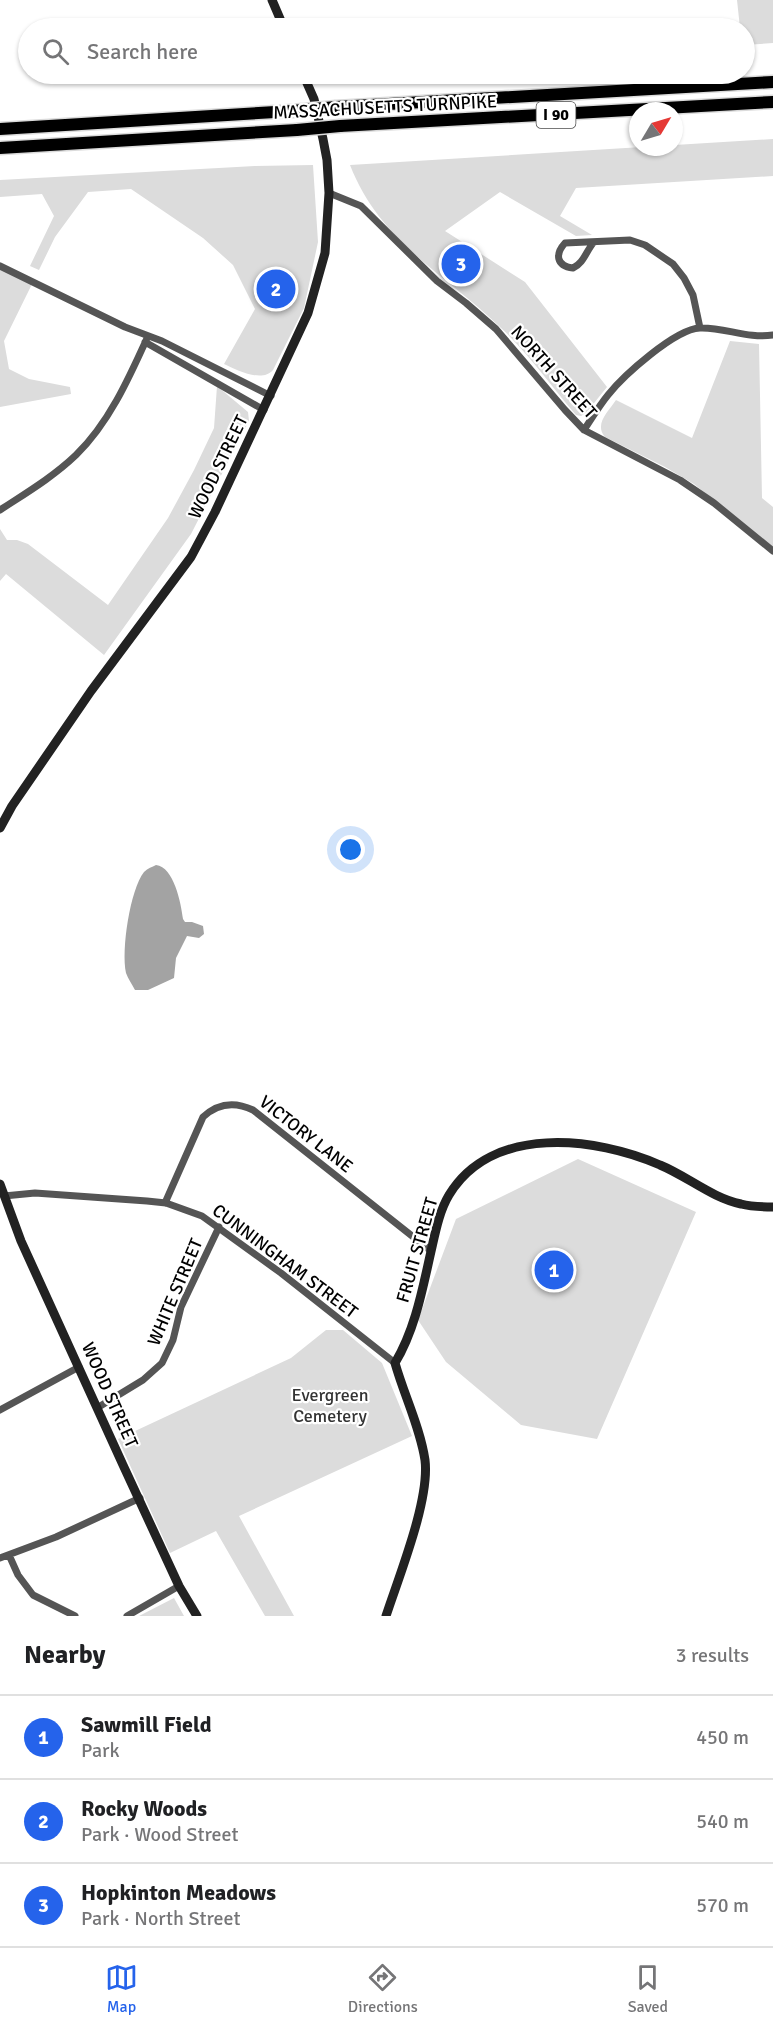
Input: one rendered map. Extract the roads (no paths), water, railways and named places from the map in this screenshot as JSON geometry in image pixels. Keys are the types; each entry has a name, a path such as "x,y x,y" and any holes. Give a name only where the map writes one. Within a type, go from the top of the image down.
{"highway":[{"name":"MASSACHUSETTS TURNPIKE","path":"755,83 773,82"},
{"name":"MASSACHUSETTS TURNPIKE","path":"0,129 738,84"},
{"name":"MASSACHUSETTS TURNPIKE","path":"0,148 773,102"}],"main road":[{"path":"272,0 280,18"},
{"name":"WOOD STREET","path":"0,828 12,806 91,691 191,556 215,512 302,328 318,284 327,238 329,193 323,139 314,99 307,84"},
{"name":"FRUIT STREET","path":"395,1363 402,1352 410,1329 443,1208 456,1185 473,1169 494,1156 532,1144 574,1143 611,1149 661,1165 732,1202 773,1207"},
{"name":"WOOD STREET","path":"0,1184 21,1241 97,1408 180,1586 197,1616"},
{"path":"386,1616 414,1528 423,1495 426,1472 419,1432 395,1363"}],"street":[{"name":"NORTH STREET","path":"329,193 361,206 437,281 496,329 584,429 680,480 714,503 773,551"},
{"path":"594,242 583,261 573,268 562,264 558,257 559,250 565,243 630,240 645,245 673,264 684,278 693,295 700,328"},
{"path":"0,266 125,327 264,410"},
{"path":"584,429 609,394 676,335 690,329 700,328 752,335 773,335"},
{"path":"146,339 162,341 271,396"},
{"path":"0,510 52,475 84,447 108,414 146,339"},
{"name":"VICTORY LANE","path":"165,1203 203,1117 227,1104 236,1103 253,1110 431,1251"},
{"name":"CUNNINGHAM STREET","path":"4,1196 35,1193 165,1203 193,1212 219,1227 281,1273 395,1363"},
{"name":"WHITE STREET","path":"97,1408 142,1380 162,1363 173,1340 181,1307 219,1227"},
{"path":"0,1410 79,1367"},
{"path":"0,1558 57,1537 140,1498"},
{"path":"9,1555 18,1575 33,1595 75,1616"},
{"path":"126,1616 180,1586"}],"place":[{"name":"Hopkinton Meadows","path":"461,264"},
{"name":"Rocky Woods","path":"276,289"},
{"name":"Sawmill Field","path":"554,1270"}],"park label":[{"name":"Evergreen Cemetery","path":"330,1405"}]}
